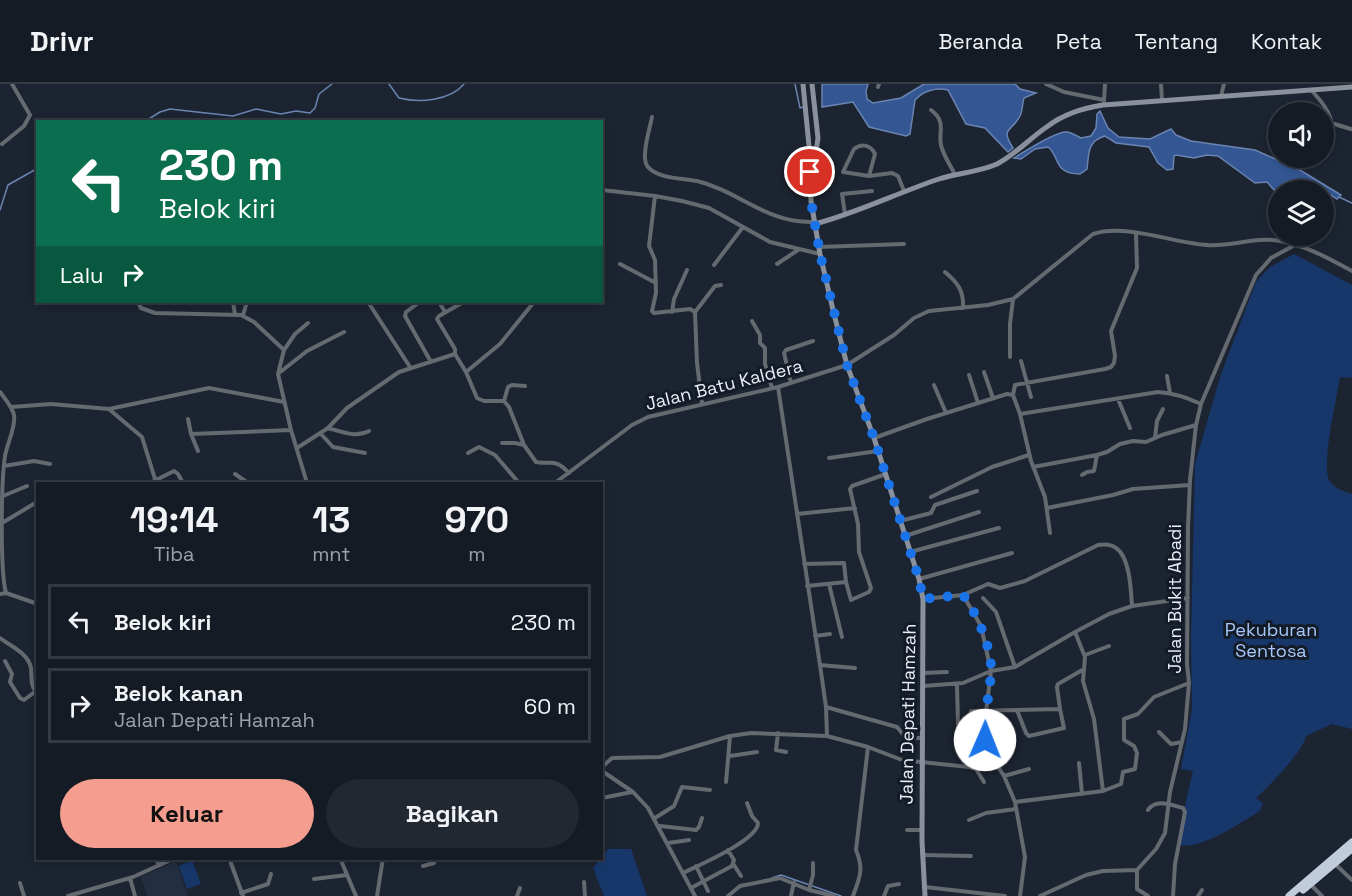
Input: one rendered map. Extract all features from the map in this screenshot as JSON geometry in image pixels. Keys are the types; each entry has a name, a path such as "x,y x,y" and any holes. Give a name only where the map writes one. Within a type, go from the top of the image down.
{"highway":[{"path":"1297,893 1352,842"},
{"path":"1288,896 1310,884 1352,849"}],"main road":[{"name":"Jalan Depati Hamzah","path":"803,84 810,189 820,254 847,365 879,451 919,579 923,599 922,830 925,896"},
{"name":"Jalan Depati Hamzah","path":"810,189 817,146 812,84"},
{"path":"814,223 846,215 904,191 955,175 984,169 1007,158 1055,121 1103,102 1162,101 1352,87"}],"street":[{"path":"2,144 24,126 30,116 12,84"},
{"path":"1046,84 1064,92 1103,102 1105,84"},
{"path":"1161,84 1162,101"},
{"path":"1221,97 1224,84"},
{"path":"1311,90 1322,102"},
{"path":"931,110 939,118 941,146 955,175"},
{"path":"652,117 645,156 645,164 649,169 658,174 712,186 780,218 814,223"},
{"path":"1334,124 1351,129"},
{"path":"869,176 874,151 864,145 857,146 843,172 869,176 896,174 904,191"},
{"path":"603,190 655,196 709,208 770,242 820,254"},
{"path":"846,215 842,194 872,191"},
{"path":"655,196 649,246 656,260 652,311 654,313 690,309 695,312"},
{"path":"714,265 743,227"},
{"path":"1010,357 1010,324 1014,299 1093,234 1112,231 1208,245 1268,240"},
{"path":"1050,534 1044,490 1029,455 1020,414 1013,395 1015,385 1111,367 1115,356 1110,331 1137,268 1136,234"},
{"path":"819,247 904,244"},
{"path":"1293,246 1310,249 1352,271"},
{"name":"Jalan Bukit Abadi","path":"1137,870 1162,839 1182,742 1189,683 1187,664 1190,484 1201,404 1256,275 1270,258 1293,246"},
{"path":"777,264 798,250"},
{"path":"620,264 656,283"},
{"path":"672,312 674,299 687,270"},
{"path":"945,272 960,286 964,297 963,308"},
{"path":"702,404 697,363 695,312 715,286 721,285"},
{"name":"Jalan Batu Kaldera","path":"556,482 636,423 663,412 775,388 847,365 894,335 904,325 938,309 963,308 1014,299"},
{"path":"138,303 141,308 155,313 243,315 254,322 284,350"},
{"path":"233,303 235,314"},
{"path":"243,315 247,303"},
{"path":"369,303 410,367"},
{"path":"440,303 445,312"},
{"path":"466,372 500,344 533,303"},
{"path":"417,304 406,312 405,316 431,362"},
{"path":"460,304 437,319 455,349 455,354 466,372 475,395 480,400 504,401 509,407 524,445 536,462 555,462 561,464 569,473"},
{"path":"752,321 760,335 760,343 765,348 765,364 775,388 820,665 826,706 826,736"},
{"path":"307,482 291,430 279,374 284,350 295,334 308,323"},
{"path":"279,374 307,351 344,332"},
{"path":"791,383 784,353 813,341"},
{"path":"297,448 320,434 347,408 399,372 455,354"},
{"path":"1021,362 1031,397"},
{"path":"984,372 993,398"},
{"path":"969,375 978,403"},
{"path":"1167,376 1170,393"},
{"path":"934,385 946,413"},
{"path":"504,401 508,387 525,386"},
{"path":"11,407 51,404 109,409 209,388 284,402"},
{"path":"0,392 11,407 14,424 4,466 1,527 2,580 6,593"},
{"path":"1020,414 1158,392 1186,397 1201,404"},
{"path":"874,438 993,398 1006,394 1013,395"},
{"path":"1118,399 1130,428"},
{"path":"109,409 142,437 155,479"},
{"path":"1155,438 1155,427 1163,409"},
{"path":"188,419 198,451"},
{"path":"1033,467 1097,455 1120,444 1133,441 1146,442 1197,425"},
{"path":"328,428 350,434 364,434 369,431"},
{"path":"191,434 291,430"},
{"path":"320,434 333,447 365,453"},
{"path":"502,443 524,445"},
{"path":"468,453 479,447 495,454 518,482"},
{"path":"829,458 879,451"},
{"path":"931,497 992,467 1029,455"},
{"path":"1082,476 1094,471 1097,455"},
{"path":"4,466 34,461 50,464"},
{"path":"151,482 177,472 182,482"},
{"path":"235,474 247,482"},
{"path":"804,564 844,563 851,600 866,595 871,590 859,552 858,525 850,488 886,474"},
{"path":"1047,508 1140,488 1190,484"},
{"path":"3,496 27,486"},
{"path":"900,521 931,513 935,505 977,490"},
{"path":"1,527 36,503"},
{"path":"796,514 855,508"},
{"path":"905,536 979,512"},
{"path":"910,552 999,528"},
{"path":"923,599 963,595 988,584 1000,588 1025,581 1098,545 1107,544 1119,549 1124,556 1130,581 1132,606"},
{"path":"919,579 1012,553"},
{"path":"807,586 846,582"},
{"path":"829,584 842,637"},
{"path":"0,594 6,593 36,603"},
{"path":"963,595 981,626 991,671 985,738 987,747 1004,776 1015,802 1025,857 1020,896"},
{"path":"983,598 996,612 1015,667"},
{"path":"922,686 957,684 991,671 1015,667 1098,619 1132,606 1188,598"},
{"path":"1075,632 1085,655 1083,681 1094,720 1103,791"},
{"path":"815,636 830,634"},
{"path":"0,638 24,654 28,660 32,687 36,690"},
{"path":"1085,655 1109,646"},
{"path":"5,661 12,674 10,682 20,698 24,700 36,692"},
{"path":"820,665 855,668"},
{"path":"1017,710 1029,736 1064,728 1058,684 1084,669"},
{"path":"923,673 947,672"},
{"path":"1015,802 1103,791 1121,784 1123,772 1135,769 1137,753 1134,746 1124,740 1124,719 1138,714 1154,697 1189,683"},
{"path":"957,684 958,724 970,725 971,711 1060,709"},
{"path":"826,706 897,727 906,738 923,738"},
{"path":"1159,732 1171,744 1182,742"},
{"path":"603,768 612,758 660,757 730,736 746,733 778,733 826,736 868,747 898,759 960,765 976,769 984,782"},
{"path":"778,733 776,750 786,752"},
{"path":"726,782 730,736"},
{"path":"854,895 861,869 860,858 856,850 868,747"},
{"path":"730,756 757,752"},
{"path":"1079,763 1082,794"},
{"path":"1004,776 1029,769"},
{"path":"603,770 633,792 648,808 660,826 695,896"},
{"path":"655,818 674,806 682,787 710,790"},
{"path":"603,798 633,792"},
{"path":"1148,810 1157,802 1183,808 1185,812 1175,864 1173,896"},
{"path":"683,873 748,838 758,828 758,823 752,816 747,803"},
{"path":"969,820 986,813 1016,809"},
{"path":"660,826 696,830 702,818"},
{"path":"907,830 922,830"},
{"path":"668,843 689,840"},
{"path":"728,850 741,876"},
{"path":"923,855 971,856"},
{"path":"156,860 160,865"},
{"path":"68,896 130,878 171,860"},
{"path":"230,860 242,894 268,884 271,874"},
{"path":"341,860 356,896"},
{"path":"377,896 383,860"},
{"path":"423,866 434,863 435,860"},
{"path":"810,886 813,863"},
{"path":"1335,864 1352,880"},
{"path":"691,888 734,865"},
{"path":"696,866 708,891"},
{"path":"1040,896 1086,875 1103,871 1137,870 1137,889 1148,896"},
{"path":"314,879 347,875"},
{"path":"130,878 135,896"},
{"path":"728,896 737,887 780,878 810,886 834,896"},
{"path":"584,882 585,896"},
{"path":"791,896 794,882"},
{"path":"20,883 24,896"},
{"path":"884,896 888,886 899,884"},
{"path":"1310,884 1322,896"},
{"path":"924,887 1005,896"},
{"path":"517,896 520,888"},
{"path":"1198,896 1202,890"}],"shaded area":[{"path":"822,84 868,84 867,99 873,103 901,98 924,84 1015,84 1020,89 1036,93 1024,98 1020,116 1008,130 1007,137 1013,148 1008,152 985,128 966,124 948,90 930,90 915,100 910,134 906,136 869,127 853,102 822,107"},
{"path":"1100,111 1108,128 1119,137 1150,139 1171,129 1176,135 1191,141 1255,150 1268,156 1268,168 1296,168 1316,180 1268,180 1268,183 1255,183 1218,156 1207,155 1194,158 1176,155 1173,169 1167,170 1158,163 1149,147 1116,143 1105,136 1092,145 1087,169 1080,174 1061,168 1048,147 1035,149 1021,159 1014,158 1062,132 1069,132 1081,138 1091,136 1096,128 1097,114"},
{"path":"1334,191 1341,195 1337,199 1334,197"},
{"path":"176,861 188,896 147,896 141,877"}],"green space":[{"name":"Pekuburan Sentosa","path":"1294,254 1352,285 1352,378 1340,377 1330,430 1327,472 1331,483 1352,494 1352,729 1332,724 1306,736 1299,751 1256,798 1263,803 1260,811 1210,839 1180,845 1183,814 1193,771 1181,769 1192,709 1191,639 1195,464 1221,374 1256,282 1270,267"},
{"path":"608,849 631,849 647,896 604,896 593,868 599,860 603,860 603,855"},
{"path":"192,860 201,884 187,889 179,866"}],"waterway":[{"path":"147,120 170,109 233,116 256,109 281,114 296,111 310,113 315,108 319,94 332,84"},
{"path":"389,84 399,98 416,100 443,97 458,90 464,84"},
{"path":"795,84 800,108 803,107"},
{"path":"0,210 8,185 36,169"},
{"path":"1339,197 1352,203"},
{"path":"772,878 781,875 841,896"}],"route":[{"path":"810,172 811,201 820,254 847,365 864,407 919,579 923,599 963,595 981,626 991,671 985,740"}]}
